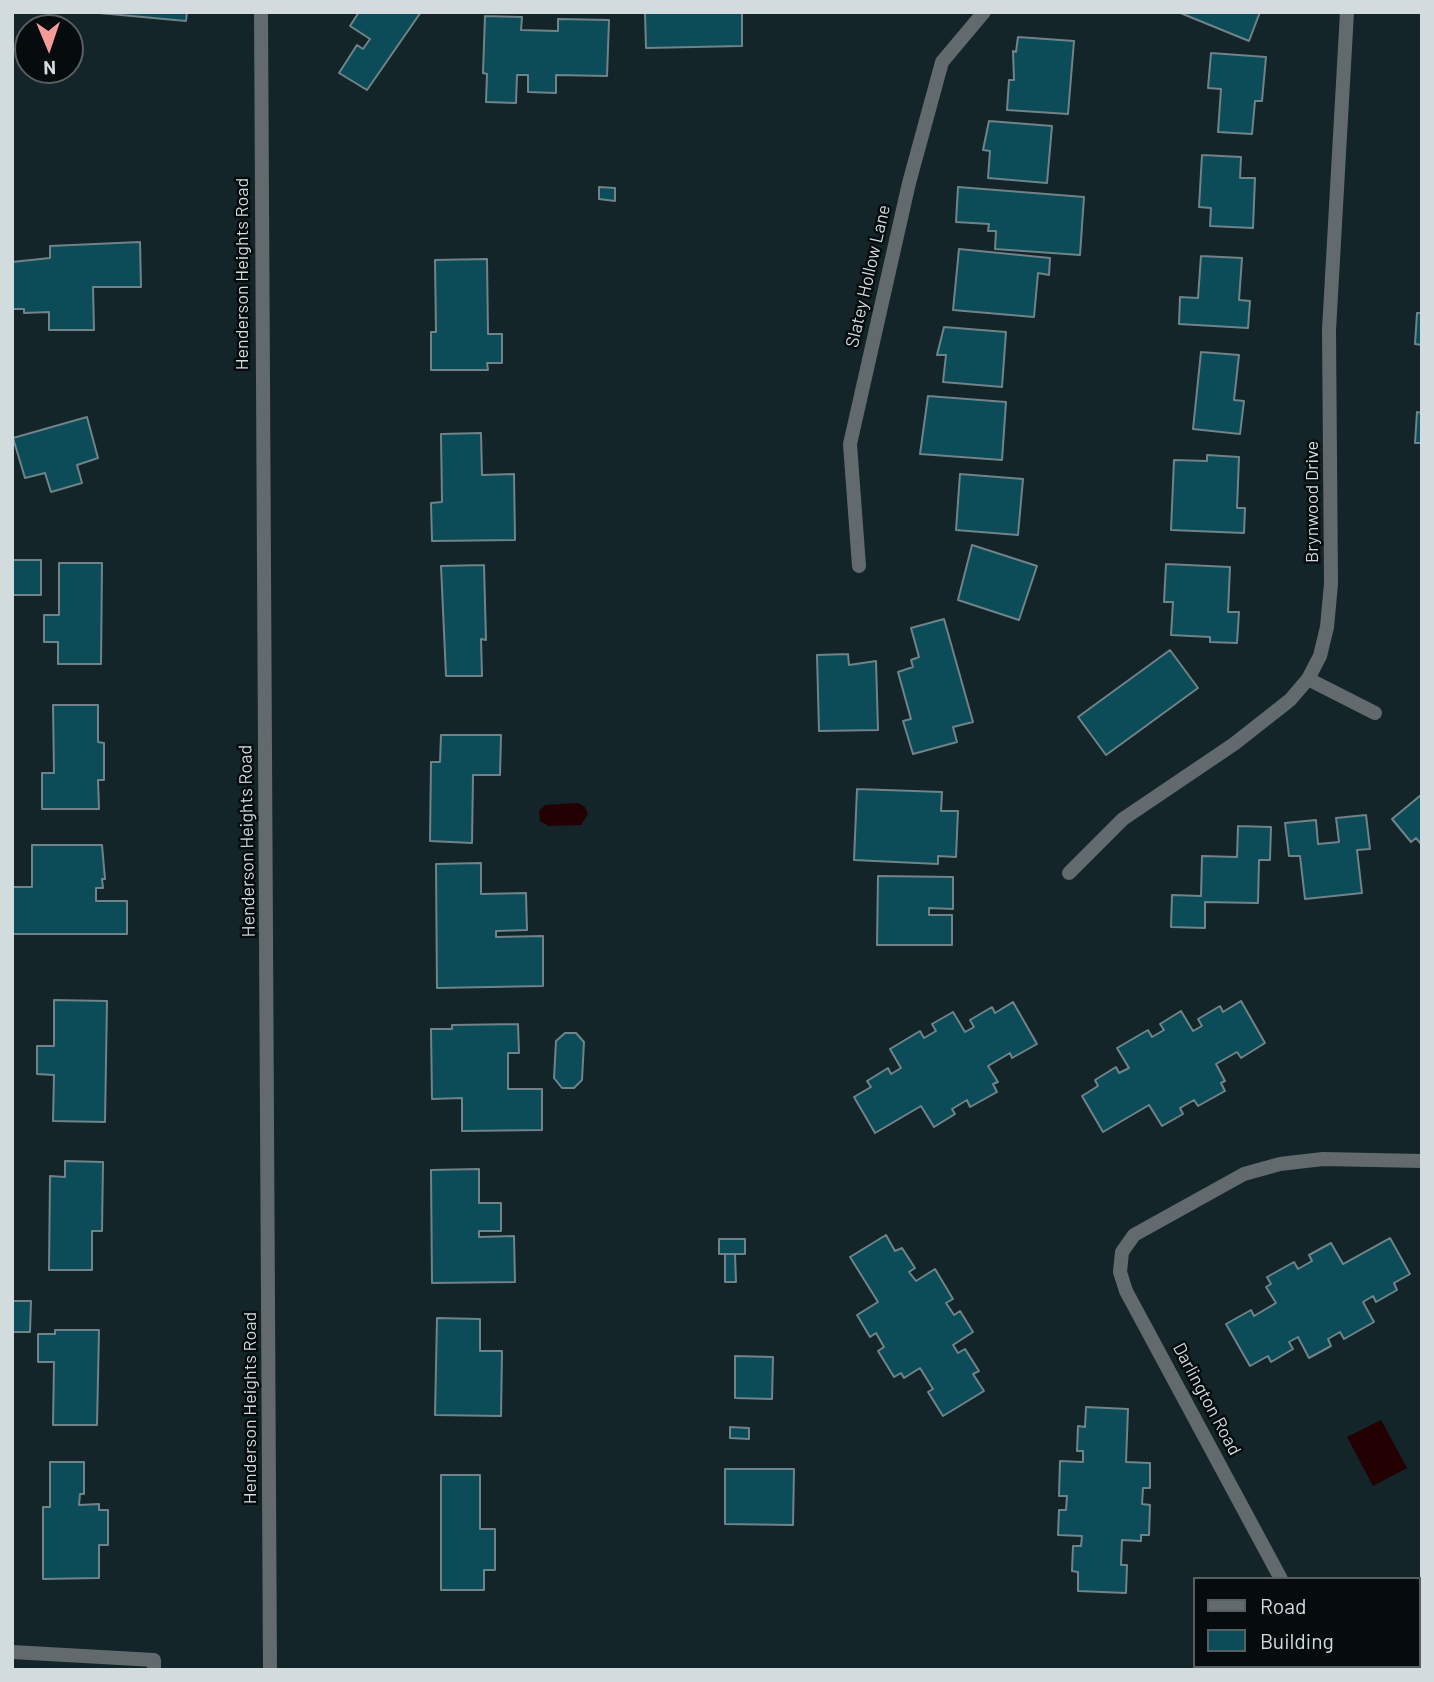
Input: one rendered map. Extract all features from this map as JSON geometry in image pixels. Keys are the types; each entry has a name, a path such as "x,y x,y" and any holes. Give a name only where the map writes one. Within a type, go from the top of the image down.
{"street":[{"name":"Henderson Heights Road","path":"261,12 270,1670"},
{"name":"Slatey Hollow Lane","path":"859,566 850,444 909,183 942,62 984,12"},
{"name":"Brynwood Drive","path":"1069,873 1123,819 1234,744 1290,700 1308,679 1320,656 1327,627 1331,584 1329,330 1347,12"},
{"path":"1308,679 1375,713"},
{"name":"Darlington Road","path":"1280,1577 1126,1291 1120,1272 1122,1252 1134,1236 1244,1174 1280,1164 1323,1159 1422,1161"},
{"path":"12,1652 154,1660 154,1670"}],"shaded area":[{"path":"578,803 585,807 588,814 581,825 549,826 540,821 539,811 545,805"},
{"path":"1381,1420 1407,1468 1373,1486 1347,1437"}],"building":[{"path":"88,12 187,12 186,21"},
{"path":"359,12 421,12 367,90 339,73 357,45 363,49 370,39 350,26"},
{"path":"645,12 742,12 742,46 646,48"},
{"path":"1178,12 1260,12 1249,41"},
{"path":"485,16 522,17 521,30 558,31 558,19 609,20 607,76 556,75 556,93 528,92 528,75 517,75 516,103 486,102 487,74 483,73"},
{"path":"1018,37 1074,41 1068,114 1007,110 1009,80 1014,80 1013,51 1016,52"},
{"path":"1211,53 1266,57 1262,101 1255,101 1252,134 1218,132 1221,89 1208,88"},
{"path":"989,121 1052,126 1047,183 988,178 990,151 983,150"},
{"path":"1202,155 1241,157 1240,178 1255,178 1253,228 1210,226 1211,208 1199,207"},
{"path":"599,187 615,188 615,201 599,199"},
{"path":"958,187 1084,197 1080,255 995,249 996,231 988,231 989,224 956,222"},
{"path":"140,242 141,287 93,287 94,330 49,330 49,312 24,313 24,309 12,309 12,262 50,258 50,246"},
{"path":"959,249 1050,258 1049,275 1038,273 1034,317 953,310"},
{"path":"1201,256 1242,258 1239,300 1250,301 1248,328 1179,324 1180,297 1198,298"},
{"path":"487,259 488,334 502,334 502,363 487,363 488,370 431,370 431,332 436,332 435,260"},
{"path":"1417,313 1422,313 1422,345 1415,344"},
{"path":"944,327 1006,332 1002,387 943,382 946,355 937,355"},
{"path":"1201,352 1239,355 1234,400 1244,401 1240,434 1193,429"},
{"path":"928,396 1006,402 1002,460 920,454"},
{"path":"1417,412 1422,413 1422,443 1415,443"},
{"path":"87,417 98,458 77,465 82,483 51,492 45,473 25,478 13,438"},
{"path":"481,433 482,475 514,474 515,540 432,541 431,503 442,502 441,434"},
{"path":"1207,455 1239,457 1237,508 1245,508 1244,533 1171,530 1174,460 1207,461"},
{"path":"960,474 1023,479 1018,535 956,530"},
{"path":"972,545 1037,566 1019,620 958,600"},
{"path":"12,560 41,560 41,595 12,595"},
{"path":"59,563 102,563 101,664 58,664 58,642 44,642 44,615 59,615"},
{"path":"1166,564 1230,567 1228,612 1239,612 1237,643 1210,642 1210,637 1171,635 1173,602 1164,602"},
{"path":"484,565 486,640 481,639 482,676 446,676 441,566"},
{"path":"944,619 973,722 953,727 957,742 913,754 903,721 911,719 898,672 913,667 911,660 919,657 911,628"},
{"path":"1170,650 1198,688 1106,755 1078,717"},
{"path":"848,654 849,665 876,661 878,730 819,731 817,655"},
{"path":"53,705 98,705 98,742 104,743 104,780 98,780 99,809 42,809 42,773 54,773"},
{"path":"441,735 501,735 500,775 473,775 472,843 430,841 431,762 440,762"},
{"path":"857,789 942,792 941,811 958,811 956,857 938,856 938,864 854,860"},
{"path":"1421,795 1422,845 1416,838 1411,842 1392,819"},
{"path":"1366,815 1370,849 1357,850 1362,893 1305,899 1300,856 1289,856 1285,823 1316,820 1318,844 1339,842 1336,818"},
{"path":"1238,826 1271,827 1270,860 1259,860 1258,903 1205,902 1205,928 1171,927 1172,895 1201,896 1202,856 1237,857"},
{"path":"32,845 102,845 105,879 102,879 103,888 96,888 96,901 127,901 127,934 12,934 12,887 32,887"},
{"path":"481,863 481,894 526,893 527,930 496,931 496,937 543,936 543,986 437,988 436,864"},
{"path":"878,876 953,877 953,909 929,908 929,915 952,915 952,945 877,945"},
{"path":"54,1000 107,1001 105,1122 53,1121 54,1075 37,1074 37,1046 54,1046"},
{"path":"1241,1001 1265,1043 1241,1058 1237,1052 1216,1064 1225,1081 1221,1083 1225,1091 1198,1106 1194,1100 1180,1108 1183,1114 1162,1126 1149,1105 1103,1132 1082,1096 1098,1086 1095,1080 1116,1067 1119,1073 1129,1068 1117,1048 1148,1030 1152,1037 1164,1030 1160,1024 1181,1011 1193,1031 1202,1026 1198,1019 1220,1006 1223,1012"},
{"path":"1013,1002 1037,1044 1012,1058 1010,1053 988,1066 998,1082 993,1084 997,1092 970,1107 967,1100 952,1109 955,1114 934,1127 921,1106 875,1133 854,1097 871,1087 867,1081 888,1068 891,1074 901,1068 890,1049 920,1031 924,1038 936,1031 932,1024 953,1012 965,1032 974,1027 970,1020 992,1007 995,1013"},
{"path":"518,1024 519,1053 508,1053 508,1089 542,1089 542,1130 462,1131 462,1098 432,1099 431,1029 452,1029 452,1025"},
{"path":"565,1033 576,1033 584,1042 582,1080 574,1088 562,1088 554,1078 556,1041"},
{"path":"65,1161 103,1162 102,1231 92,1231 92,1270 49,1270 50,1176 65,1177"},
{"path":"479,1169 479,1203 501,1203 501,1231 479,1231 479,1237 514,1236 515,1282 432,1283 431,1170"},
{"path":"886,1235 895,1251 902,1248 915,1268 909,1272 916,1281 935,1269 953,1299 946,1303 954,1315 960,1311 973,1332 953,1345 958,1353 965,1349 979,1371 973,1374 984,1391 943,1416 928,1392 933,1389 920,1368 904,1378 901,1373 894,1377 878,1351 884,1347 876,1333 870,1337 857,1315 878,1302 850,1257"},
{"path":"1390,1238 1410,1274 1394,1283 1397,1290 1376,1302 1373,1296 1363,1302 1374,1322 1344,1339 1340,1332 1328,1339 1331,1346 1309,1358 1298,1337 1289,1342 1293,1349 1271,1362 1268,1356 1250,1366 1226,1324 1251,1310 1254,1316 1276,1303 1266,1287 1271,1284 1267,1277 1294,1262 1298,1269 1312,1261 1309,1255 1331,1243 1343,1264"},
{"path":"719,1239 745,1239 745,1254 719,1254"},
{"path":"725,1254 735,1254 736,1282 725,1282"},
{"path":"12,1301 31,1301 30,1332 12,1332"},
{"path":"437,1318 480,1319 480,1351 502,1351 501,1416 435,1415"},
{"path":"55,1330 99,1330 97,1425 53,1425 54,1362 38,1362 38,1334 55,1334"},
{"path":"735,1356 773,1357 772,1399 735,1398"},
{"path":"1086,1407 1128,1409 1126,1462 1150,1463 1150,1488 1143,1488 1142,1504 1150,1505 1149,1535 1141,1535 1141,1541 1122,1540 1121,1565 1127,1565 1126,1593 1078,1591 1078,1572 1072,1571 1073,1546 1081,1546 1082,1536 1058,1535 1059,1510 1066,1510 1067,1496 1059,1496 1060,1461 1083,1462 1083,1451 1077,1451 1078,1426 1085,1427"},
{"path":"730,1427 749,1428 749,1439 730,1438"},
{"path":"50,1462 84,1462 84,1494 80,1494 79,1505 99,1504 99,1510 108,1510 108,1545 99,1545 99,1578 43,1579 43,1507 50,1507"},
{"path":"725,1469 794,1469 793,1525 725,1524"},
{"path":"441,1475 480,1475 480,1529 495,1529 495,1570 484,1570 484,1590 441,1590"}]}
